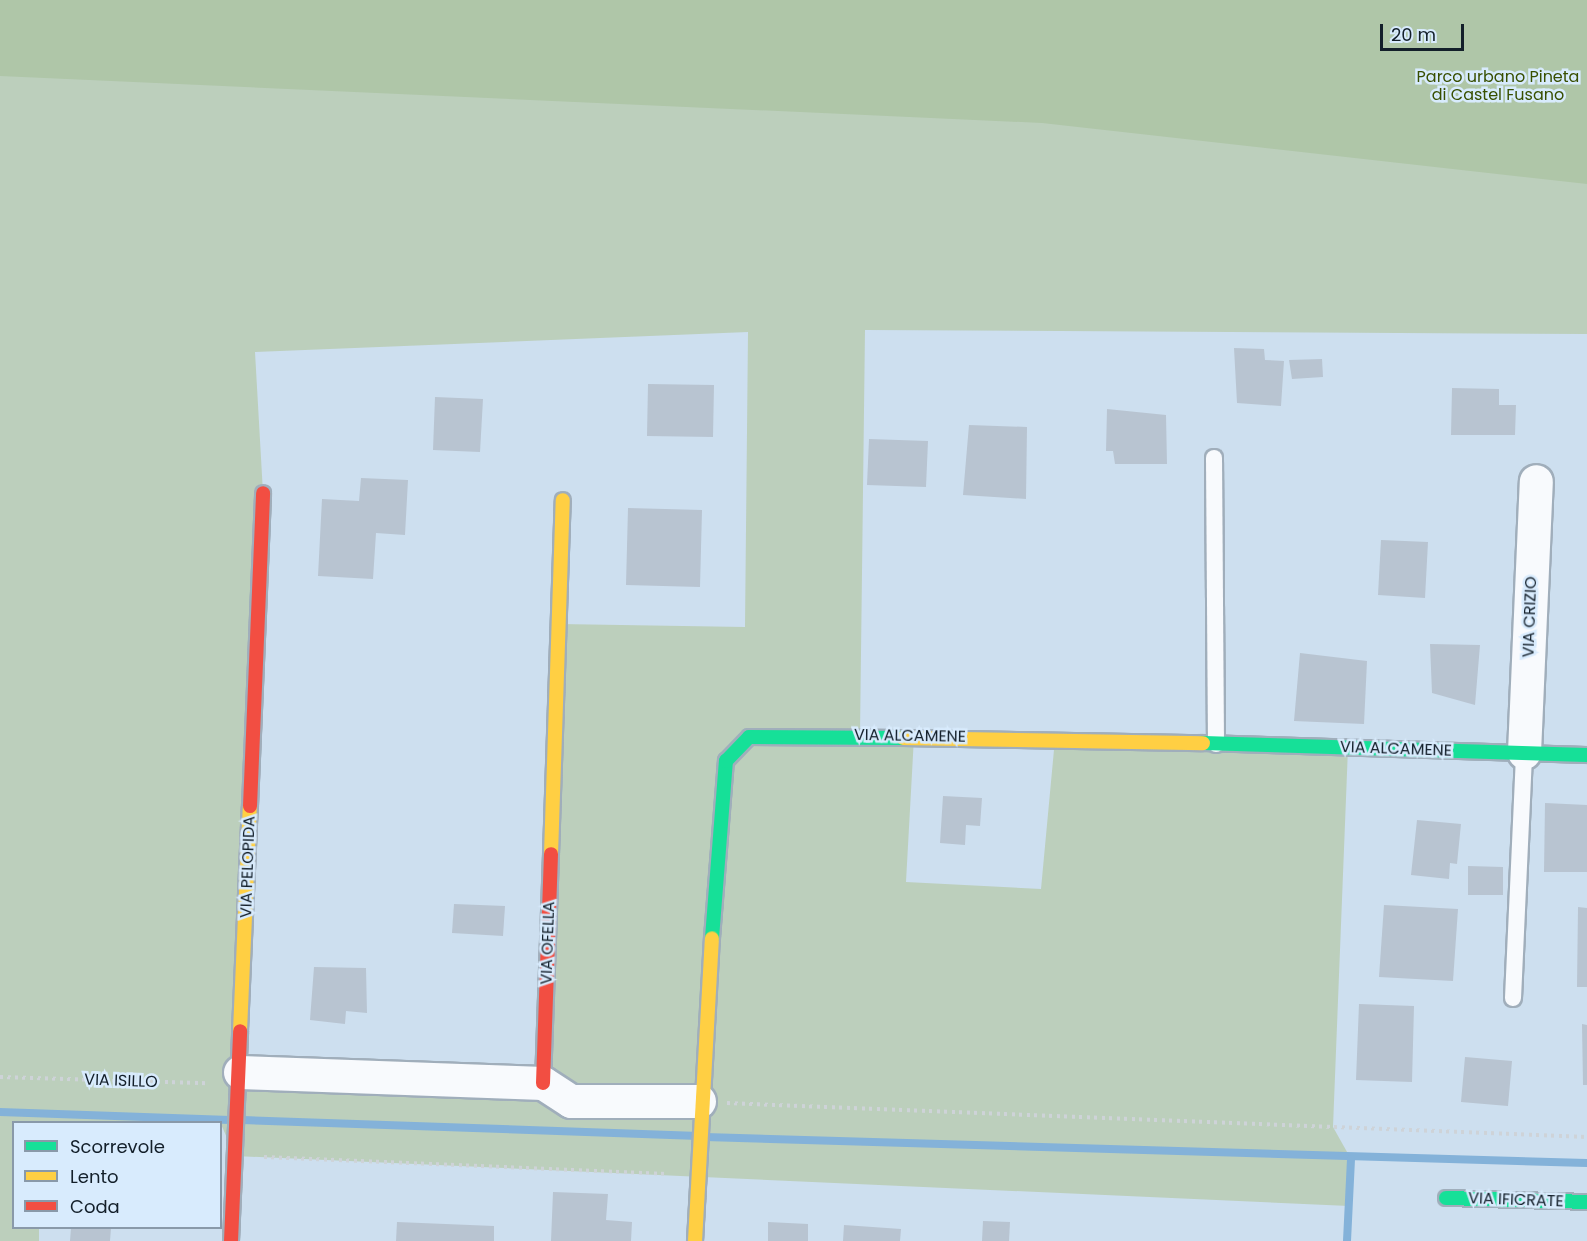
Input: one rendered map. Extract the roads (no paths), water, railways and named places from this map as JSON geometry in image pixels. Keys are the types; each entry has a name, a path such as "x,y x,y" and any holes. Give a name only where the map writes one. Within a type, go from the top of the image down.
{"street":[{"name":"VIA CRIZIO","path":"1524,752 1536,481"},
{"name":"VIA PELOPIDA","path":"231,1241 263,493"},
{"name":"VIA OFELLA","path":"543,1083 563,500"},
{"name":"VIA ALCAMENE","path":"695,1241 699,1101 726,761 739,742 762,733 1587,755"},
{"path":"240,1072 543,1083 571,1101 699,1101"},
{"name":"VIA IFICRATE","path":"1446,1198 1587,1202"}],"lane":[{"path":"1214,458 1216,744"},
{"path":"1513,998 1524,752"}],"waterway":[{"path":"0,1112 230,1120"},
{"path":"243,1120 692,1136"},
{"path":"705,1137 1587,1163"},
{"path":"1347,1241 1351,1159"}],"park label":[{"name":"Parco urbano Pineta di Castel Fusano","path":"1498,86"}]}
